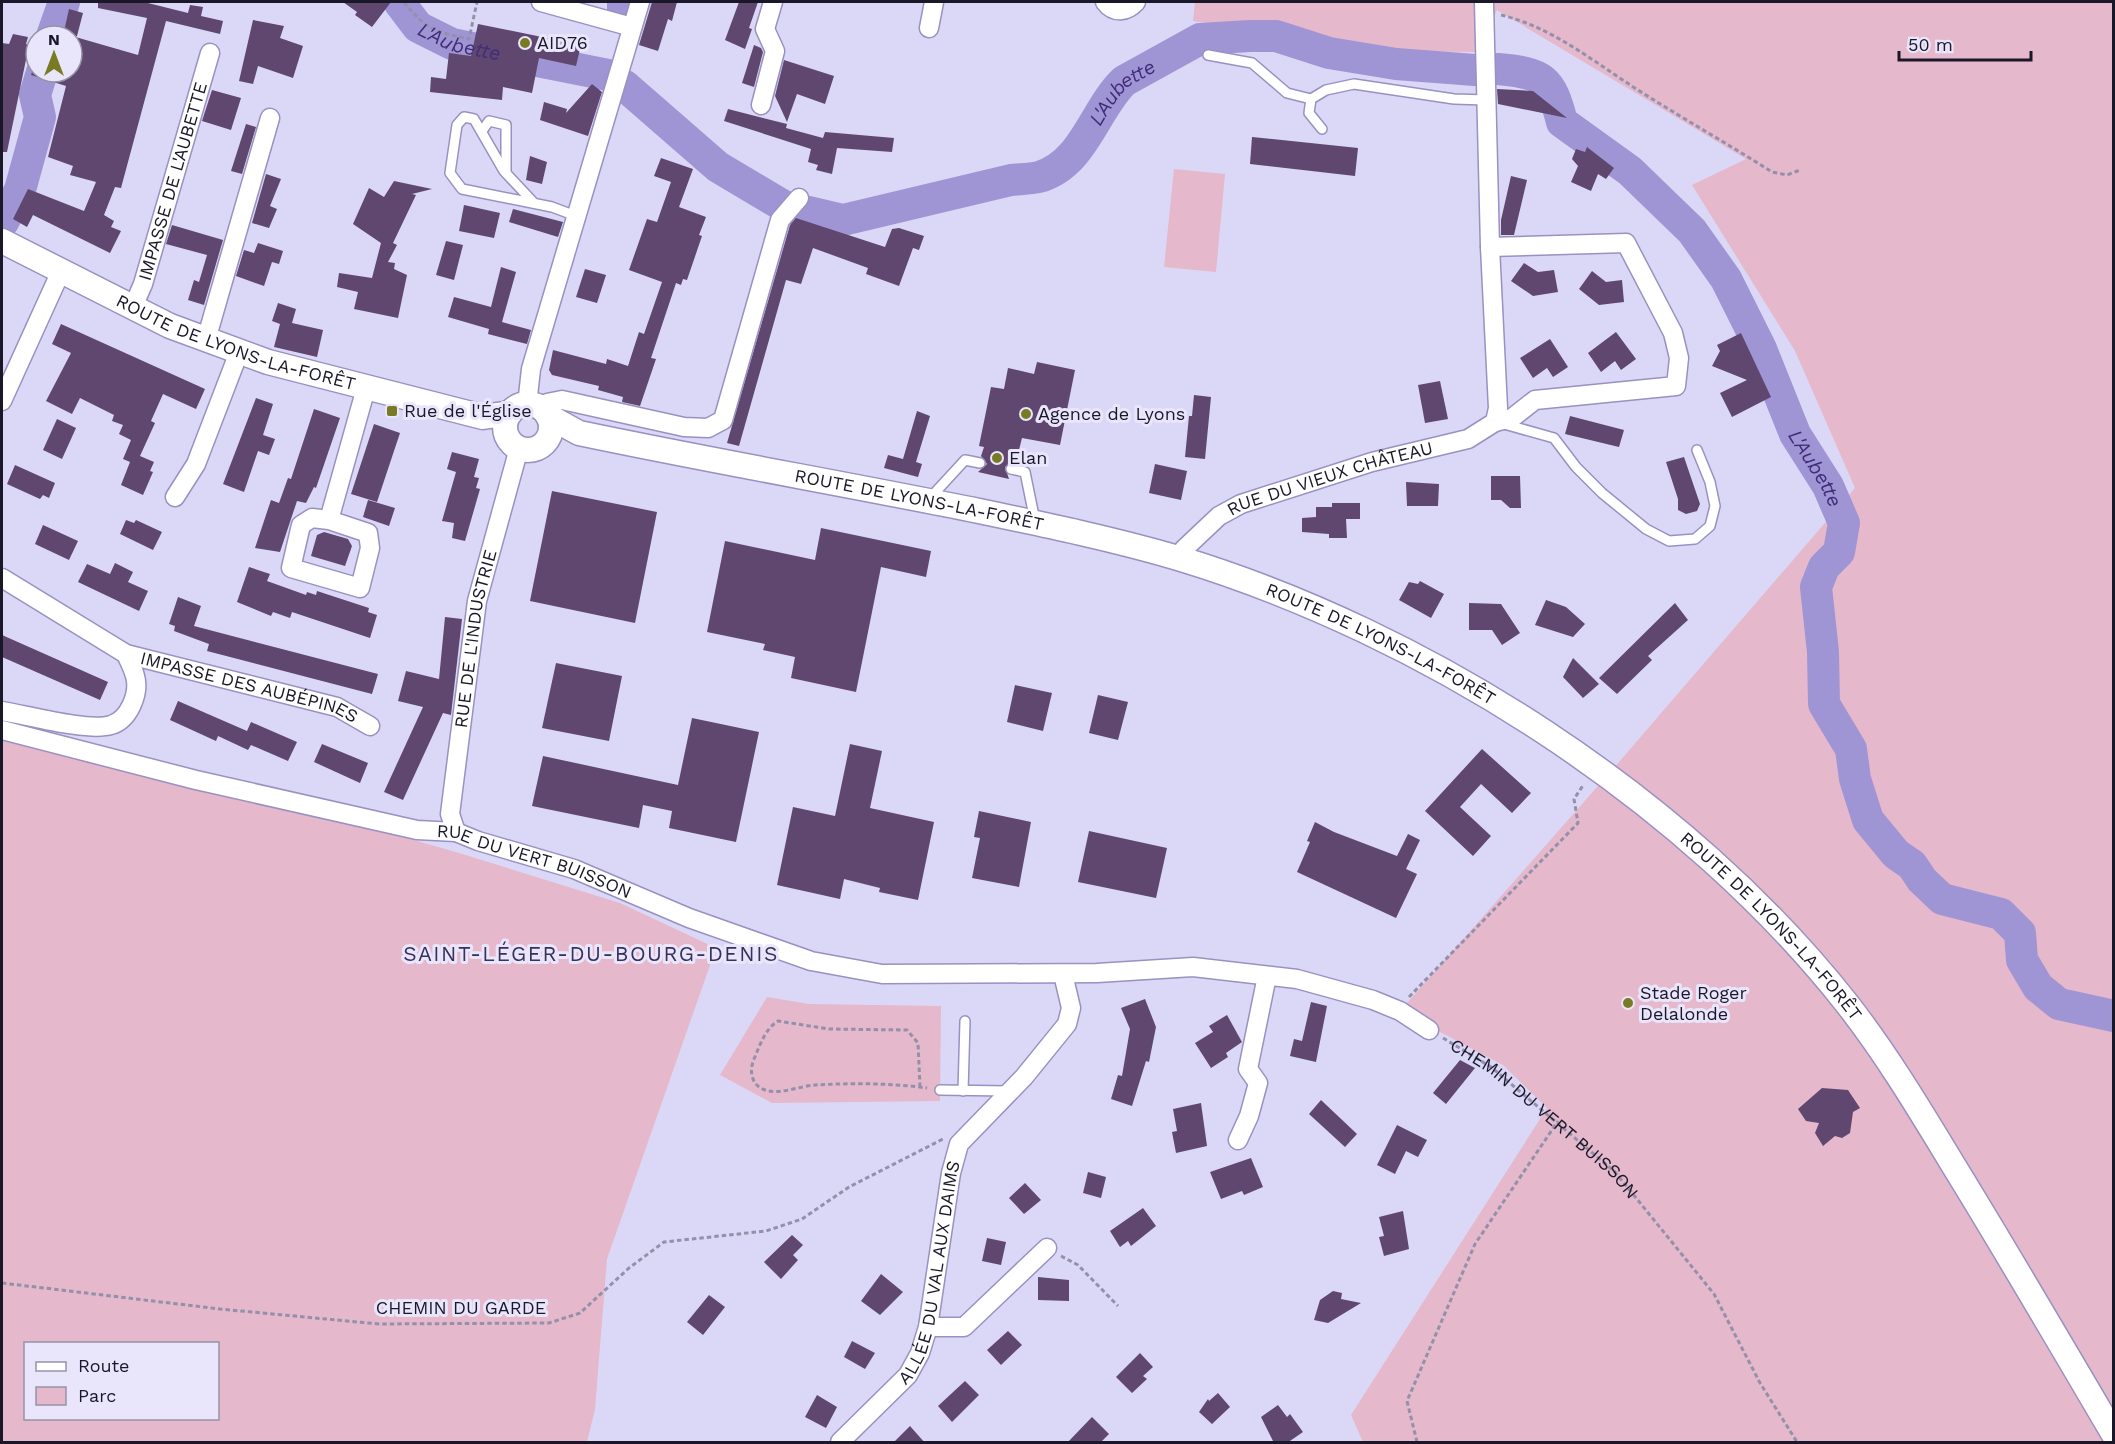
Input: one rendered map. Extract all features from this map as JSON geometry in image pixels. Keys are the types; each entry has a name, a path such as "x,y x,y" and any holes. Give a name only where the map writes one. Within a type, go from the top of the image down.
{"main road":[{"name":"ROUTE DE LYONS-LA-FORÊT","path":"5,248 61,271 206,340 298,371 483,417 528,423 928,501 1109,539 1179,559 1303,603 1425,660 1594,766 1712,859 1845,1002 1889,1061 2114,1435"}],"street":[{"path":"541,2 632,27"},
{"path":"528,423 531,369 640,2"},
{"path":"761,105 775,51 765,28 773,2"},
{"path":"929,28 934,2"},
{"path":"1105,2 1120,11 1128,9 1136,2"},
{"path":"1484,7 1490,247 1498,408 1495,422"},
{"name":"IMPASSE DE L'AUBETTE","path":"133,307 143,284 210,53"},
{"path":"206,340 270,118"},
{"path":"528,423 547,403 562,400 684,427 708,428 723,420 780,220 799,198"},
{"name":"RUE DU VIEUX CHÂTEAU","path":"1179,559 1184,549 1219,516 1241,504 1382,459 1468,439 1495,422 1512,418 1535,400 1677,387 1679,358 1673,333 1626,243 1490,247"},
{"path":"2,401 61,271"},
{"path":"175,497 196,464 238,352"},
{"path":"329,520 366,388"},
{"name":"RUE DE L'INDUSTRIE","path":"456,832 450,814 477,601 528,423"},
{"path":"312,518 329,520 368,533 370,548 360,588 291,568 301,525 312,518"},
{"name":"IMPASSE DES AUBÉPINES","path":"2,578 126,654 337,707 370,726"},
{"path":"2,711 87,726 112,725 125,715 134,701 136,678 126,654"},
{"name":"RUE DU VERT BUISSON","path":"2,729 196,780 406,828 456,832 477,841 574,869 689,918 811,961 882,974 1063,974"},
{"name":"CHEMIN DU VERT BUISSON","path":"1063,974 1193,968 1297,979 1373,1000 1400,1011 1429,1030"},
{"name":"ALLÉE DU VAL AUX DAIMS","path":"840,1443 908,1375 920,1353 928,1327 951,1173 959,1144 1010,1091 1067,1024 1071,1008 1063,974"},
{"path":"1238,1140 1249,1116 1258,1083 1248,1069 1267,976"},
{"path":"928,1327 964,1328 1047,1248"}],"lane":[{"path":"1208,55 1252,63 1287,93 1311,99 1326,90 1354,84 1454,99 1486,100"},
{"path":"1311,99 1309,113 1322,129"},
{"path":"534,203 506,173 474,119 464,117 457,125 450,173 462,189 534,203 576,216"},
{"path":"482,131 489,122 506,125 506,173"},
{"path":"1495,422 1554,438 1602,494 1646,529 1669,541 1695,539 1710,526 1715,506 1710,482 1697,450"},
{"path":"928,501 965,460 980,463"},
{"path":"1011,470 1024,472 1036,523"},
{"path":"963,1091 965,1021"},
{"path":"940,1090 1010,1091"}],"path":[{"path":"404,2 423,25 434,31 469,39 477,2"},
{"path":"1484,7 1523,20 1580,51 1638,90 1772,172 1787,175 1800,170"},
{"path":"1400,1011 1412,994 1578,823 1574,799 1586,782 1581,778"},
{"path":"920,1087 918,1043 907,1030 829,1029 778,1021 770,1026 752,1062 751,1073 755,1084 765,1090 782,1091 815,1085 920,1087 940,1090"},
{"name":"CHEMIN DU VERT BUISSON","path":"1429,1030 1491,1067 1558,1121 1615,1172 1714,1294 1760,1383 1797,1443"},
{"path":"1417,1443 1407,1401 1475,1244 1558,1121"},
{"name":"CHEMIN DU GARDE","path":"2,1283 220,1309 379,1324 549,1323 580,1313 628,1268 664,1242 766,1231 802,1219 849,1187 919,1149 976,1126"},
{"path":"1047,1248 1078,1265 1118,1306"}],"green space":[{"path":"1195,2 2113,2 2113,1442 1363,1442 1351,1415 1547,1108 1503,1065 1400,1011 1855,488 1795,351 1692,185 1746,159 1497,10 1476,52 1389,51 1193,21"},
{"path":"1174,169 1225,174 1216,272 1164,267"},
{"path":"2,722 459,853 620,903 716,948 607,1259 595,1409 587,1442 2,1442"},
{"path":"767,997 809,1004 941,1006 940,1101 772,1103 720,1075"}],"building":[{"path":"98,2 144,2 188,13 190,5 203,7 201,16 223,21 220,34 166,21 121,188 115,187 104,215 114,221 111,227 121,231 110,253 33,215 27,227 13,219 28,189 84,211 96,182 70,175 73,166 48,157 66,86 60,84 84,84 84,39 138,55 147,18 98,8"},
{"path":"343,2 391,2 372,27 355,15 357,12"},
{"path":"652,2 677,2 672,21 668,19 658,51 639,45"},
{"path":"739,2 758,2 745,49 725,40"},
{"path":"69,9 83,13 80,24 66,24"},
{"path":"253,20 284,26 280,38 303,46 293,78 258,66 253,84 239,81"},
{"path":"478,24 581,45 576,66 539,58 532,93 503,87 502,100 430,92 431,77 446,79 449,53 471,56"},
{"path":"13,34 24,36 24,69 7,152 2,152 2,43 9,44"},
{"path":"754,45 761,48 763,52 754,87 742,83"},
{"path":"784,60 834,76 825,104 797,94 787,122 775,96"},
{"path":"592,84 602,92 588,136 540,120 544,102 567,109 566,113"},
{"path":"1497,89 1533,91 1567,118 1498,104"},
{"path":"212,90 241,98 231,130 202,121"},
{"path":"728,109 787,124 786,128 823,138 825,132 894,138 892,152 837,148 832,174 816,170 818,165 808,162 811,149 724,121"},
{"path":"246,124 256,127 242,174 231,171"},
{"path":"1252,137 1358,148 1355,176 1250,164"},
{"path":"1587,147 1614,168 1606,179 1598,174 1591,191 1571,182 1578,166 1572,159 1576,149 1585,152"},
{"path":"530,156 547,162 542,184 526,180"},
{"path":"661,158 693,169 679,207 706,217 687,280 683,279 681,285 676,283 651,358 656,359 640,406 622,402 623,397 598,390 599,386 552,375 549,370 553,350 606,364 607,359 628,366 639,332 644,334 662,282 629,270 647,219 657,222 671,182 654,176"},
{"path":"266,174 281,179 270,206 277,209 269,228 252,223"},
{"path":"1511,176 1527,180 1514,235 1501,235 1501,220"},
{"path":"394,181 432,189 412,194 416,195 393,243 397,245 388,262 395,263 394,269 407,275 398,318 354,309 358,292 337,287 339,273 372,278 381,243 353,224 369,188 384,197"},
{"path":"464,205 500,213 494,238 459,231"},
{"path":"513,209 563,222 558,237 509,222"},
{"path":"796,218 885,247 892,229 899,228 924,236 919,250 913,248 899,286 866,274 868,268 813,248 801,284 786,280 739,446 727,443 790,225"},
{"path":"172,225 223,240 204,305 188,300 194,280 199,282 207,255 166,244"},
{"path":"446,241 463,245 454,280 436,275"},
{"path":"258,243 283,251 279,264 272,262 264,286 236,276 244,250 254,253"},
{"path":"1524,263 1538,272 1554,270 1558,292 1533,296 1511,281"},
{"path":"501,267 516,272 502,322 531,330 527,344 488,334 489,329 448,317 454,297 491,307"},
{"path":"585,269 606,275 597,303 576,297"},
{"path":"1592,271 1606,282 1622,280 1624,302 1599,305 1579,289"},
{"path":"278,303 296,309 292,323 323,330 317,357 274,347 280,324 272,321"},
{"path":"61,324 205,389 196,409 163,394 151,421 155,423 140,456 154,462 150,471 153,472 143,495 121,485 130,462 123,459 131,440 119,434 123,425 112,421 114,415 80,398 72,414 46,401 71,353 52,344"},
{"path":"1616,332 1636,359 1621,370 1615,361 1601,372 1588,353"},
{"path":"1741,333 1771,397 1732,417 1720,393 1747,380 1712,366 1720,351 1717,345"},
{"path":"1550,339 1568,367 1553,377 1547,368 1533,378 1520,358"},
{"name":"Agence de Lyons","path":"1037,362 1075,370 1060,445 1022,438 1018,454 1014,453 1013,462 1005,467 1009,479 978,472 987,464 981,456 984,447 979,446 991,387 1004,389 1008,368 1034,374"},
{"path":"1440,381 1448,419 1425,423 1418,385"},
{"path":"1194,395 1211,397 1205,459 1185,457 1189,416 1192,416"},
{"path":"256,398 273,404 263,435 275,439 269,455 258,451 244,492 223,484"},
{"path":"314,409 340,418 316,488 314,487 306,503 297,501 280,552 255,548 271,500 279,503 288,478 291,479"},
{"path":"917,411 930,416 916,462 922,464 918,477 884,468 888,455 903,459"},
{"path":"1570,416 1624,430 1619,447 1565,434"},
{"path":"57,419 76,428 62,459 43,450"},
{"path":"374,424 400,433 377,502 351,494"},
{"path":"452,452 479,459 474,477 479,478 476,488 480,489 465,541 452,538 454,523 442,521 456,472 447,469"},
{"path":"1684,457 1700,504 1697,511 1686,514 1678,510 1678,499 1666,462"},
{"path":"1155,464 1187,471 1181,500 1149,493"},
{"path":"15,465 55,483 49,498 43,495 40,499 7,484"},
{"path":"1491,476 1520,476 1521,508 1510,508 1501,500 1491,500"},
{"path":"1406,482 1439,484 1438,506 1407,506"},
{"path":"552,491 657,512 635,623 530,601"},
{"path":"368,500 395,508 389,526 363,517"},
{"path":"1332,503 1360,503 1360,519 1346,519 1347,538 1329,538 1329,534 1302,532 1302,518 1316,517 1316,507 1332,507"},
{"path":"126,520 134,523 136,520 162,532 153,550 120,534"},
{"path":"43,525 78,541 69,560 35,544"},
{"path":"821,528 931,551 926,577 881,567 856,692 791,678 795,657 763,650 765,644 707,632 725,541 815,560"},
{"path":"324,532 348,539 352,546 345,566 311,556 317,535"},
{"path":"115,563 133,572 128,582 148,591 139,611 78,582 87,564 110,574"},
{"path":"249,567 270,574 267,581 306,595 307,592 316,595 317,591 369,608 368,612 377,615 370,638 292,612 290,618 273,612 271,616 237,602"},
{"path":"1420,581 1444,594 1431,618 1399,600 1409,582 1418,584"},
{"path":"178,597 201,606 194,626 378,674 372,694 207,651 209,644 174,631 175,626 169,624"},
{"path":"1546,600 1566,607 1585,624 1573,637 1535,625"},
{"path":"1469,603 1501,604 1520,633 1502,645 1492,630 1469,630"},
{"path":"1675,603 1688,620 1648,656 1652,660 1617,694 1599,678"},
{"path":"445,617 462,619 451,715 443,713 403,800 384,792 423,707 398,701 406,671 439,679"},
{"path":"2,635 108,682 100,700 2,657"},
{"path":"1573,658 1599,684 1583,698 1563,677"},
{"path":"556,663 622,676 609,741 542,728"},
{"path":"1015,685 1052,693 1043,731 1007,722"},
{"path":"1098,695 1128,702 1118,740 1089,733"},
{"path":"178,701 247,731 251,722 297,742 288,761 251,745 248,750 218,736 216,741 170,720"},
{"path":"692,718 759,732 736,842 669,828 672,811 643,805 639,828 532,806 543,756 678,785"},
{"path":"322,744 368,763 360,783 314,762"},
{"path":"850,744 882,751 870,808 934,822 918,900 879,892 880,888 844,879 840,899 777,885 793,807 835,816"},
{"path":"1482,749 1531,793 1512,813 1481,784 1460,807 1491,836 1473,856 1425,811"},
{"path":"979,811 1031,822 1019,887 972,878 980,838 974,837"},
{"path":"1315,822 1334,832 1397,856 1408,834 1420,840 1406,869 1417,874 1396,918 1297,872 1310,842 1307,841"},
{"path":"1089,831 1167,848 1156,898 1078,882"},
{"path":"1145,999 1156,1027 1149,1062 1146,1061 1132,1106 1111,1099 1118,1075 1122,1076 1130,1029 1121,1008"},
{"path":"1311,1002 1327,1006 1316,1062 1290,1056 1294,1039 1302,1041"},
{"path":"1227,1015 1242,1042 1226,1053 1228,1057 1211,1068 1195,1043 1213,1032 1209,1026"},
{"path":"1460,1060 1475,1068 1446,1104 1433,1093"},
{"path":"1822,1088 1848,1090 1860,1108 1853,1112 1850,1133 1842,1138 1835,1136 1823,1146 1815,1133 1819,1123 1806,1121 1798,1109"},
{"path":"1321,1100 1357,1134 1345,1147 1309,1114"},
{"path":"1201,1103 1207,1146 1176,1153 1172,1132 1177,1131 1173,1109"},
{"path":"1397,1125 1427,1140 1418,1157 1406,1151 1395,1174 1377,1165"},
{"path":"1251,1158 1263,1187 1244,1195 1242,1191 1221,1199 1210,1172"},
{"path":"1088,1172 1106,1177 1101,1198 1083,1193"},
{"path":"1025,1183 1041,1200 1024,1214 1009,1198"},
{"path":"1143,1208 1156,1226 1131,1246 1128,1241 1120,1247 1110,1231"},
{"path":"1403,1211 1409,1249 1384,1256 1379,1237 1384,1236 1379,1217"},
{"path":"792,1235 803,1245 793,1255 798,1260 781,1279 764,1262"},
{"path":"987,1238 1006,1242 1001,1265 982,1261"},
{"path":"881,1274 903,1292 880,1315 861,1301"},
{"path":"1038,1277 1069,1280 1069,1301 1038,1300"},
{"path":"1333,1291 1342,1293 1341,1299 1361,1303 1328,1323 1314,1320 1320,1300"},
{"path":"709,1295 725,1307 703,1335 687,1322"},
{"path":"1008,1331 1022,1345 1001,1365 987,1350"},
{"path":"852,1341 875,1353 865,1369 844,1357"},
{"path":"1140,1353 1153,1367 1143,1376 1147,1379 1132,1393 1116,1377"},
{"path":"965,1381 979,1395 952,1422 938,1406"},
{"path":"1218,1393 1230,1407 1212,1424 1199,1412 1208,1399 1209,1401"},
{"path":"817,1395 837,1407 826,1428 805,1417"},
{"path":"1278,1405 1287,1417 1290,1414 1303,1432 1287,1443 1274,1443 1261,1417"},
{"path":"1092,1417 1109,1434 1100,1443 1067,1443"},
{"path":"910,1426 925,1443 893,1443"}],"waterway":[{"name":"L'Aubette","path":"56,24 64,2"},
{"name":"L'Aubette","path":"399,2 418,27 452,44 608,75"},
{"path":"623,2 623,14"},
{"name":"L'Aubette","path":"792,208 843,220 1011,180 1039,177 1067,161 1078,149 1104,106 1124,81 1200,39 1276,36 1329,53 1396,64 1475,70"},
{"name":"L'Aubette","path":"1498,69 1525,73 1543,80 1554,96 1562,122 1630,171 1692,231 1726,279 1761,349 1795,434 1828,486 1844,523 1839,552 1824,567 1816,587 1823,652 1824,704 1851,749 1855,779 1868,820 1896,854 1912,865 1922,880 1942,899 2001,914 2020,933 2022,960 2038,987 2059,1004 2114,1016"},
{"name":"L'Aubette","path":"3,222 20,190 40,117 35,95 38,84"},
{"name":"L'Aubette","path":"625,86 718,167 782,205"}],"place":[{"name":"AID76","path":"525,43"},
{"name":"Rue de l'Église","path":"392,411"},
{"name":"Agence de Lyons","path":"1026,414"},
{"name":"Elan","path":"997,458"},
{"name":"Stade Roger Delalonde","path":"1628,1003"}],"district":[{"name":"SAINT-LÉGER-DU-BOURG-DENIS","path":"591,954"}]}
